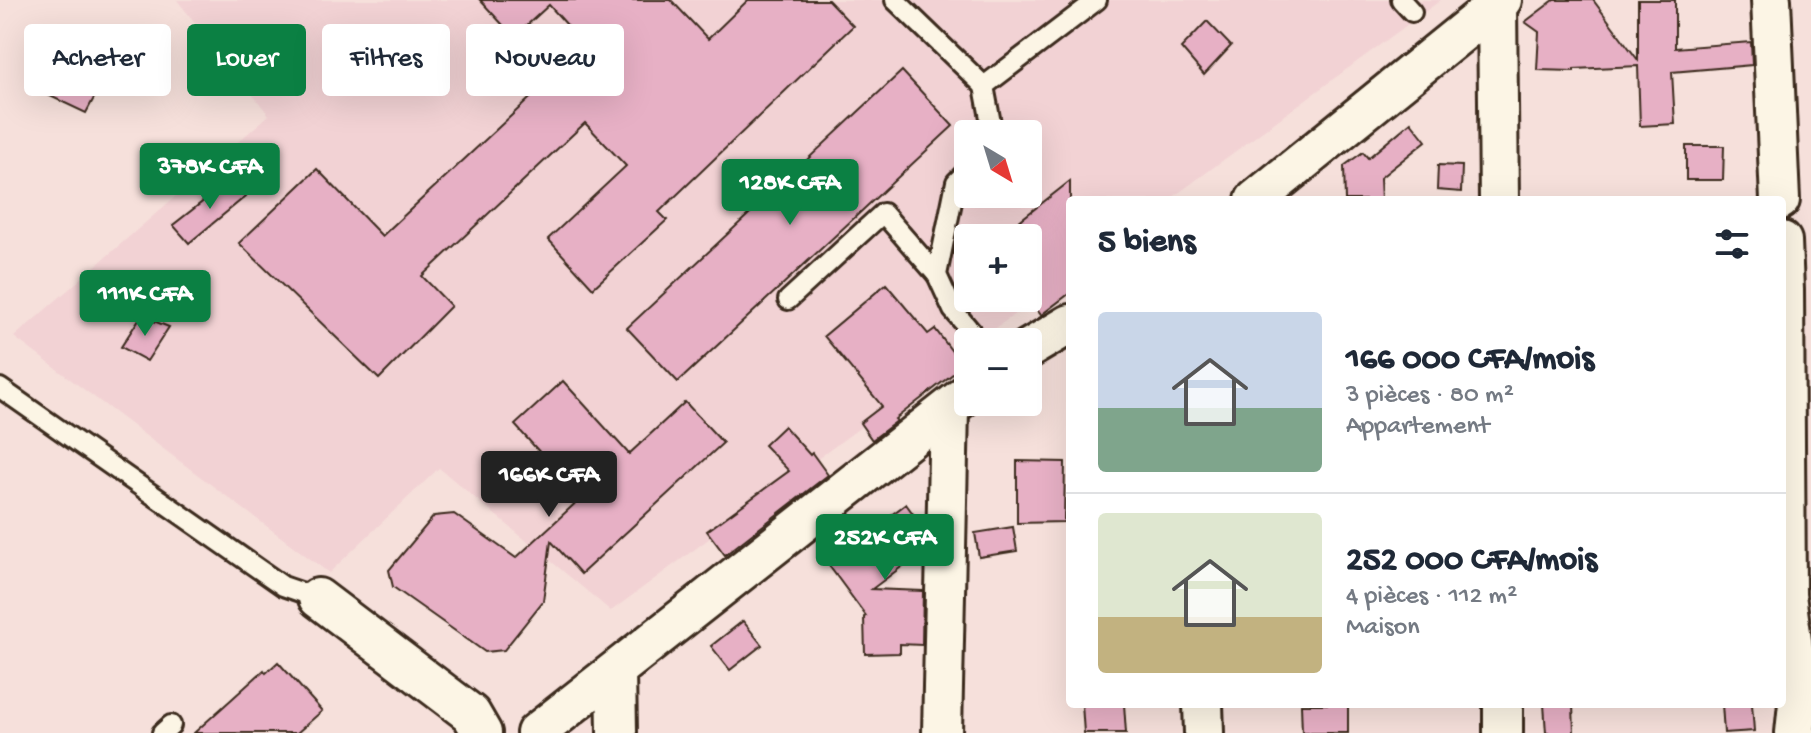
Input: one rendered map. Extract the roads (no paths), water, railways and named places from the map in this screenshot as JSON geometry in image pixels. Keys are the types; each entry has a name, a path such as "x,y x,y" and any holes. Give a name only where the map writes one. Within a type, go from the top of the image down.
{"street":[{"path":"1771,0 1780,196"},
{"path":"1260,196 1499,2"},
{"path":"1499,2 1499,196"},
{"path":"1786,253 1798,290 1793,595 1799,694 1795,733"},
{"path":"1042,341 1066,326"},
{"path":"536,733 954,404"},
{"path":"942,733 957,416"},
{"path":"318,598 471,714 482,733"},
{"path":"616,671 617,733"},
{"path":"1203,708 1204,733"},
{"path":"1503,708 1503,733"}],"lane":[{"path":"895,0 984,86 990,120"},
{"path":"984,86 1097,0"},
{"path":"937,275 954,192"},
{"path":"788,300 883,213 937,275 953,310 968,328"},
{"path":"0,388 283,586 318,598"}]}
